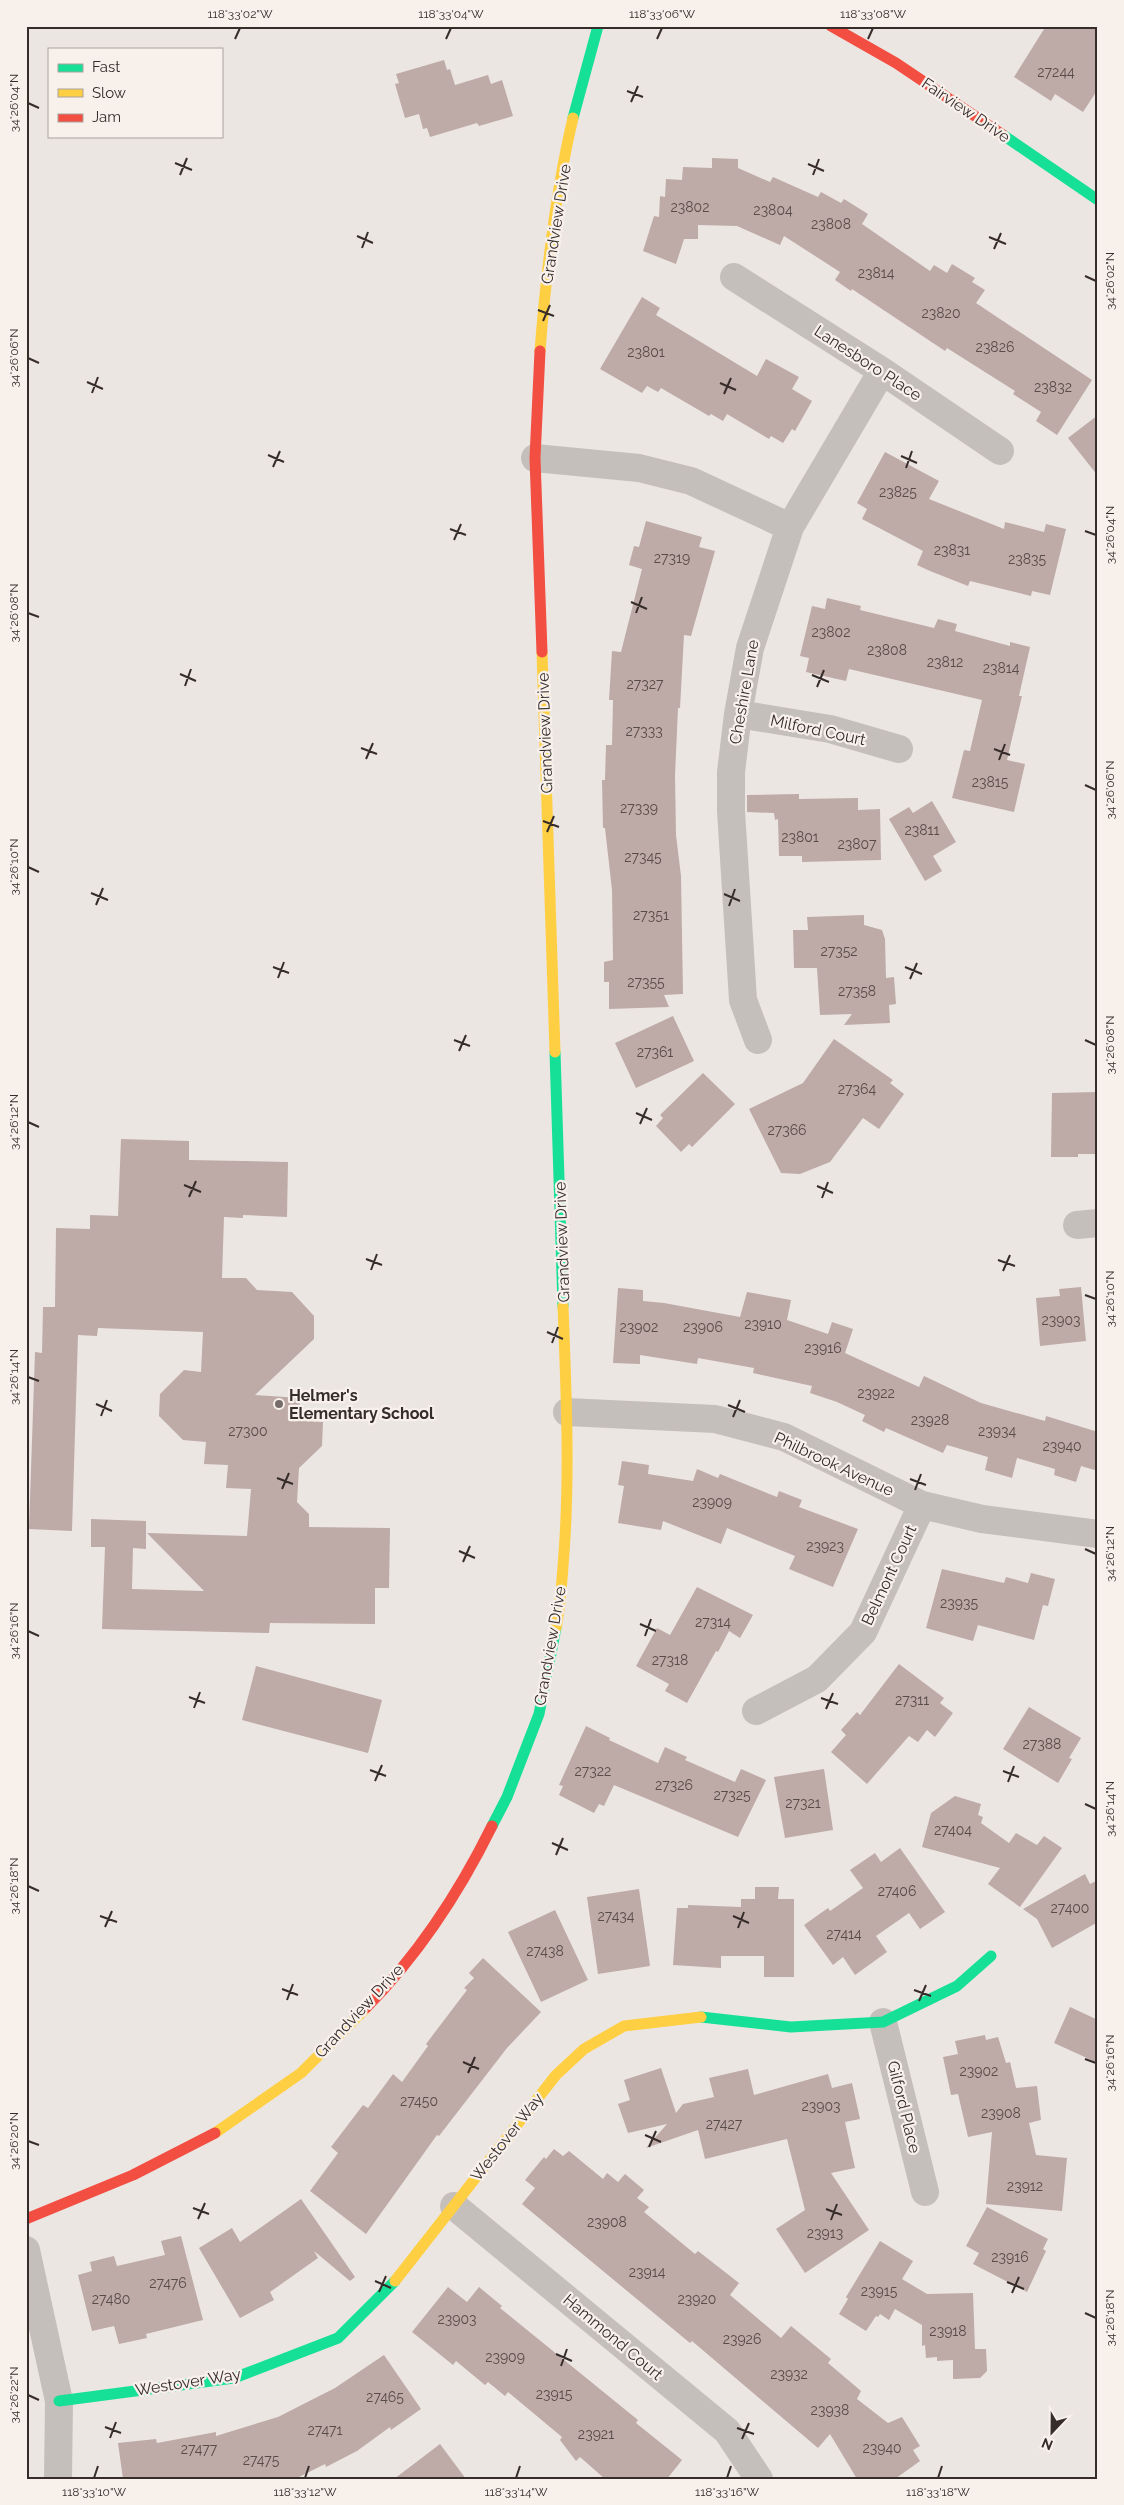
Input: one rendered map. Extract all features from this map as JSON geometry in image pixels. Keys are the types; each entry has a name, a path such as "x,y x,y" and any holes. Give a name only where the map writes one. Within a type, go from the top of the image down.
{"street":[{"name":"Grandview Drive","path":"26,2219 133,2175 222,2129 301,2074 378,1995 433,1928 471,1869 507,1797 538,1714 560,1610 567,1515 567,1412 535,458 542,322 557,195 580,90 598,26"},
{"name":"Fairview Drive","path":"831,26 896,63 1098,200"},
{"name":"Lanesboro Place","path":"734,277 882,371 1000,451"},
{"name":"Cheshire Lane","path":"758,1040 743,1000 733,851 732,772 738,714 750,648 790,527 882,371"},
{"path":"535,458 639,468 690,481 790,527"},
{"name":"Milford Court","path":"738,714 830,729 899,749"},
{"name":"Philbrook Avenue","path":"567,1412 715,1419 775,1435 922,1505 982,1520 1098,1534"},
{"name":"Belmont Court","path":"756,1711 817,1679 862,1632 922,1505"},
{"name":"Westover Way","path":"59,2401 234,2378 338,2338 388,2290 556,2075 584,2049 624,2026 702,2017 791,2027 884,2022 957,1986 991,1956"},
{"name":"Gilford Place","path":"884,2022 924,2192"},
{"name":"Hammond Court","path":"454,2206 727,2431 759,2479"},
{"path":"26,2250 59,2401 58,2479"}],"building":[{"path":"1046,26 1098,26 1098,89 1083,112 1055,94 1051,101 1014,77"},
{"path":"444,60 447,70 450,69 455,85 488,75 491,84 502,80 513,116 479,126 477,123 430,137 427,128 423,129 419,114 405,118 395,84 399,83 396,74"},
{"path":"712,158 738,159 738,168 770,182 773,177 818,197 821,192 841,203 844,199 868,214 862,224 930,271 934,265 947,273 952,264 975,278 972,282 985,290 976,303 1092,380 1057,435 1036,421 1041,412 1013,394 1015,391 947,348 945,351 852,289 851,291 835,280 840,272 784,236 780,245 737,226 698,225 698,239 684,239 676,264 643,251 654,216 659,217 660,196 665,197 666,179 682,180 683,167 712,168"},
{"path":"642,297 660,308 656,315 757,376 766,359 799,377 792,389 812,401 795,431 792,429 783,443 771,436 769,439 727,414 723,421 711,414 709,416 661,388 658,392 647,386 642,393 600,369"},
{"path":"1098,415 1098,476 1068,438"},
{"path":"885,452 939,481 929,499 1004,529 1005,522 1044,532 1046,524 1066,529 1050,595 1032,591 1031,596 970,581 968,586 930,571 917,565 923,551 862,519 867,509 857,503"},
{"path":"646,521 702,537 699,547 715,551 691,636 684,635 680,708 678,708 675,776 676,835 681,876 683,994 664,995 669,1007 609,1009 609,982 604,982 604,962 613,960 612,890 605,828 603,828 602,780 605,780 606,745 612,745 613,700 609,700 612,651 621,652 642,569 629,565 634,546 639,547"},
{"path":"827,598 861,606 860,610 934,628 938,619 957,624 955,631 1010,646 1010,642 1030,647 1019,696 1022,696 1007,760 1025,764 1014,812 952,798 964,750 970,751 982,700 849,669 846,681 806,672 809,658 800,656 812,606 825,609"},
{"path":"799,794 799,799 858,798 858,810 880,809 881,860 802,862 802,856 779,856 778,819 775,820 774,813 747,812 747,795"},
{"path":"932,801 956,842 933,856 942,871 925,881 889,819 909,807 913,813"},
{"path":"864,915 864,925 882,930 885,939 886,978 894,977 896,1004 889,1005 890,1023 844,1025 852,1014 820,1015 817,968 794,968 793,930 808,930 807,917"},
{"path":"673,1016 694,1061 636,1088 615,1043"},
{"path":"834,1039 893,1080 890,1083 904,1094 879,1129 863,1118 830,1162 800,1174 781,1173 749,1109 803,1083"},
{"path":"703,1073 735,1104 692,1147 689,1144 681,1152 656,1126 663,1118 660,1115"},
{"path":"1098,1092 1098,1154 1078,1154 1078,1157 1051,1157 1052,1093"},
{"path":"121,1139 189,1141 189,1160 288,1162 287,1217 243,1215 243,1218 224,1217 222,1278 246,1278 257,1290 292,1292 314,1316 314,1339 255,1395 300,1398 299,1421 323,1422 322,1446 299,1468 297,1502 309,1514 309,1527 390,1528 389,1588 375,1588 375,1624 270,1623 269,1633 102,1629 105,1547 91,1547 91,1519 146,1521 146,1549 133,1548 132,1589 204,1591 147,1533 247,1536 251,1489 226,1488 228,1465 204,1464 206,1442 183,1440 159,1416 160,1394 184,1370 201,1372 203,1332 98,1328 97,1336 78,1335 72,1531 29,1529 35,1352 42,1353 43,1307 55,1307 56,1228 90,1229 90,1215 118,1216"},
{"path":"1081,1287 1086,1341 1040,1346 1036,1298 1060,1296 1059,1289"},
{"path":"618,1288 643,1290 643,1301 740,1317 747,1292 791,1300 787,1320 828,1334 832,1322 853,1329 845,1353 919,1387 924,1376 981,1403 1045,1421 1046,1416 1098,1432 1098,1471 1081,1466 1076,1482 1054,1475 1055,1469 1017,1458 1012,1478 985,1470 988,1457 947,1445 943,1453 886,1428 884,1432 862,1421 865,1415 837,1402 810,1393 812,1386 753,1373 754,1368 698,1358 697,1364 640,1355 640,1364 613,1363"},
{"path":"622,1461 649,1465 648,1474 693,1481 697,1469 718,1478 720,1474 777,1497 779,1491 802,1500 799,1507 858,1529 833,1587 789,1569 795,1556 727,1528 721,1544 663,1521 661,1530 618,1523 624,1486 618,1485"},
{"path":"942,1569 1004,1583 1006,1577 1028,1583 1031,1573 1055,1579 1048,1606 1043,1605 1034,1640 978,1625 973,1641 926,1628"},
{"path":"697,1587 753,1615 740,1638 729,1631 687,1703 665,1691 669,1684 636,1666 657,1628 670,1635"},
{"path":"899,1664 944,1698 940,1703 953,1713 935,1737 927,1730 918,1742 909,1736 867,1784 831,1752 846,1735 841,1730 857,1712 860,1715"},
{"path":"256,1666 382,1700 368,1753 242,1720"},
{"path":"1029,1707 1081,1738 1069,1758 1072,1759 1058,1783 1003,1749"},
{"path":"586,1726 610,1738 609,1740 658,1763 665,1747 687,1757 685,1760 735,1782 741,1769 766,1780 738,1837 614,1785 604,1806 599,1804 594,1813 559,1795 563,1786 559,1785"},
{"path":"824,1769 833,1830 785,1838 774,1777"},
{"path":"955,1796 981,1804 978,1815 983,1817 981,1823 1009,1843 1016,1833 1037,1845 1044,1836 1062,1848 1020,1907 988,1884 1000,1868 922,1847 931,1813"},
{"path":"900,1848 945,1912 920,1929 909,1913 876,1936 887,1952 855,1975 843,1957 833,1965 804,1925 828,1908 830,1911 863,1888 850,1870 875,1853 881,1862"},
{"path":"1085,1874 1090,1884 1098,1880 1098,1922 1052,1948 1037,1919 1023,1909"},
{"path":"755,1887 779,1887 778,1899 794,1899 794,1977 764,1977 764,1956 721,1956 721,1968 673,1965 677,1908 688,1908 688,1905 741,1907 741,1899 755,1899"},
{"path":"639,1889 650,1966 598,1974 587,1897"},
{"path":"555,1910 588,1980 541,2002 508,1932"},
{"path":"483,1958 541,2012 507,2048 439,2136 437,2135 366,2234 310,2191 338,2153 331,2147 363,2105 368,2108 393,2074 402,2082 428,2046 426,2044 467,1990 464,1988 474,1978 469,1973"},
{"path":"1070,2007 1098,2020 1098,2063 1054,2043"},
{"path":"985,2035 986,2040 998,2037 1006,2063 1010,2062 1016,2088 1037,2086 1041,2120 1029,2123 1036,2155 1067,2158 1062,2211 986,2204 992,2132 968,2137 958,2094 951,2095 943,2057 958,2054 955,2041"},
{"path":"661,2068 676,2113 683,2104 714,2097 709,2078 748,2069 754,2095 828,2074 832,2088 852,2083 860,2119 845,2122 855,2168 831,2173 869,2230 805,2273 776,2229 805,2210 787,2139 705,2159 698,2130 646,2148 667,2124 628,2133 618,2104 630,2100 624,2080"},
{"path":"554,2149 563,2156 569,2151 603,2179 607,2173 618,2182 625,2174 644,2190 637,2198 649,2207 644,2212 695,2254 698,2251 739,2283 730,2295 781,2338 791,2326 831,2359 828,2363 861,2391 857,2399 888,2423 902,2417 920,2446 913,2450 920,2461 895,2479 857,2479 830,2434 818,2448 692,2341 690,2343 522,2204 535,2188 525,2180 544,2157 546,2159"},
{"path":"301,2199 355,2277 350,2281 314,2251 318,2258 270,2292 274,2300 240,2318 199,2248 232,2228 240,2242"},
{"path":"987,2207 1048,2239 1043,2249 1046,2251 1027,2292 973,2264 979,2253 966,2246"},
{"path":"181,2236 203,2320 146,2334 147,2338 119,2344 114,2326 92,2331 78,2275 92,2271 90,2262 114,2256 117,2266 165,2255 161,2241"},
{"path":"880,2241 913,2261 902,2279 927,2294 973,2293 975,2349 986,2349 987,2371 980,2378 953,2379 953,2360 937,2361 937,2357 926,2358 925,2345 922,2346 922,2325 895,2309 889,2320 880,2314 878,2317 876,2316 866,2331 839,2314 848,2299 846,2297"},
{"path":"448,2287 467,2302 479,2287 502,2306 500,2308 638,2420 636,2423 682,2460 667,2479 605,2479 580,2457 576,2461 560,2440 562,2437 508,2392 505,2396 488,2382 485,2385 456,2361 453,2365 412,2332"},
{"path":"384,2355 421,2409 391,2430 390,2427 357,2451 326,2467 325,2464 295,2479 123,2479 118,2443 156,2439 157,2443 216,2432 216,2436 278,2417 335,2388"},
{"path":"440,2444 466,2479 394,2479 423,2457"}],"traffic: fast":[{"path":"573,118 598,26"},
{"path":"1003,135 1098,200"},
{"path":"555,1052 563,1306"},
{"path":"492,1826 507,1797 539,1714 556,1628"},
{"path":"701,2017 791,2027 883,2022 957,1986 991,1956"},
{"path":"59,2401 234,2378 338,2338 395,2281"}],"traffic: slow":[{"path":"540,351 552,234 561,175 573,118"},
{"path":"542,652 555,1052"},
{"path":"556,1628 562,1581 567,1491 563,1306"},
{"path":"215,2133 301,2073 366,2008"},
{"path":"395,2281 556,2075 584,2049 624,2026 701,2017"}],"traffic: jam":[{"path":"831,26 896,63 1003,135"},
{"path":"540,351 535,458 542,652"},
{"path":"366,2008 403,1967 436,1922 466,1875 492,1826"},
{"path":"26,2219 133,2175 215,2133"}],"place":[{"name":"Helmer's Elementary School","path":"279,1404"}]}
